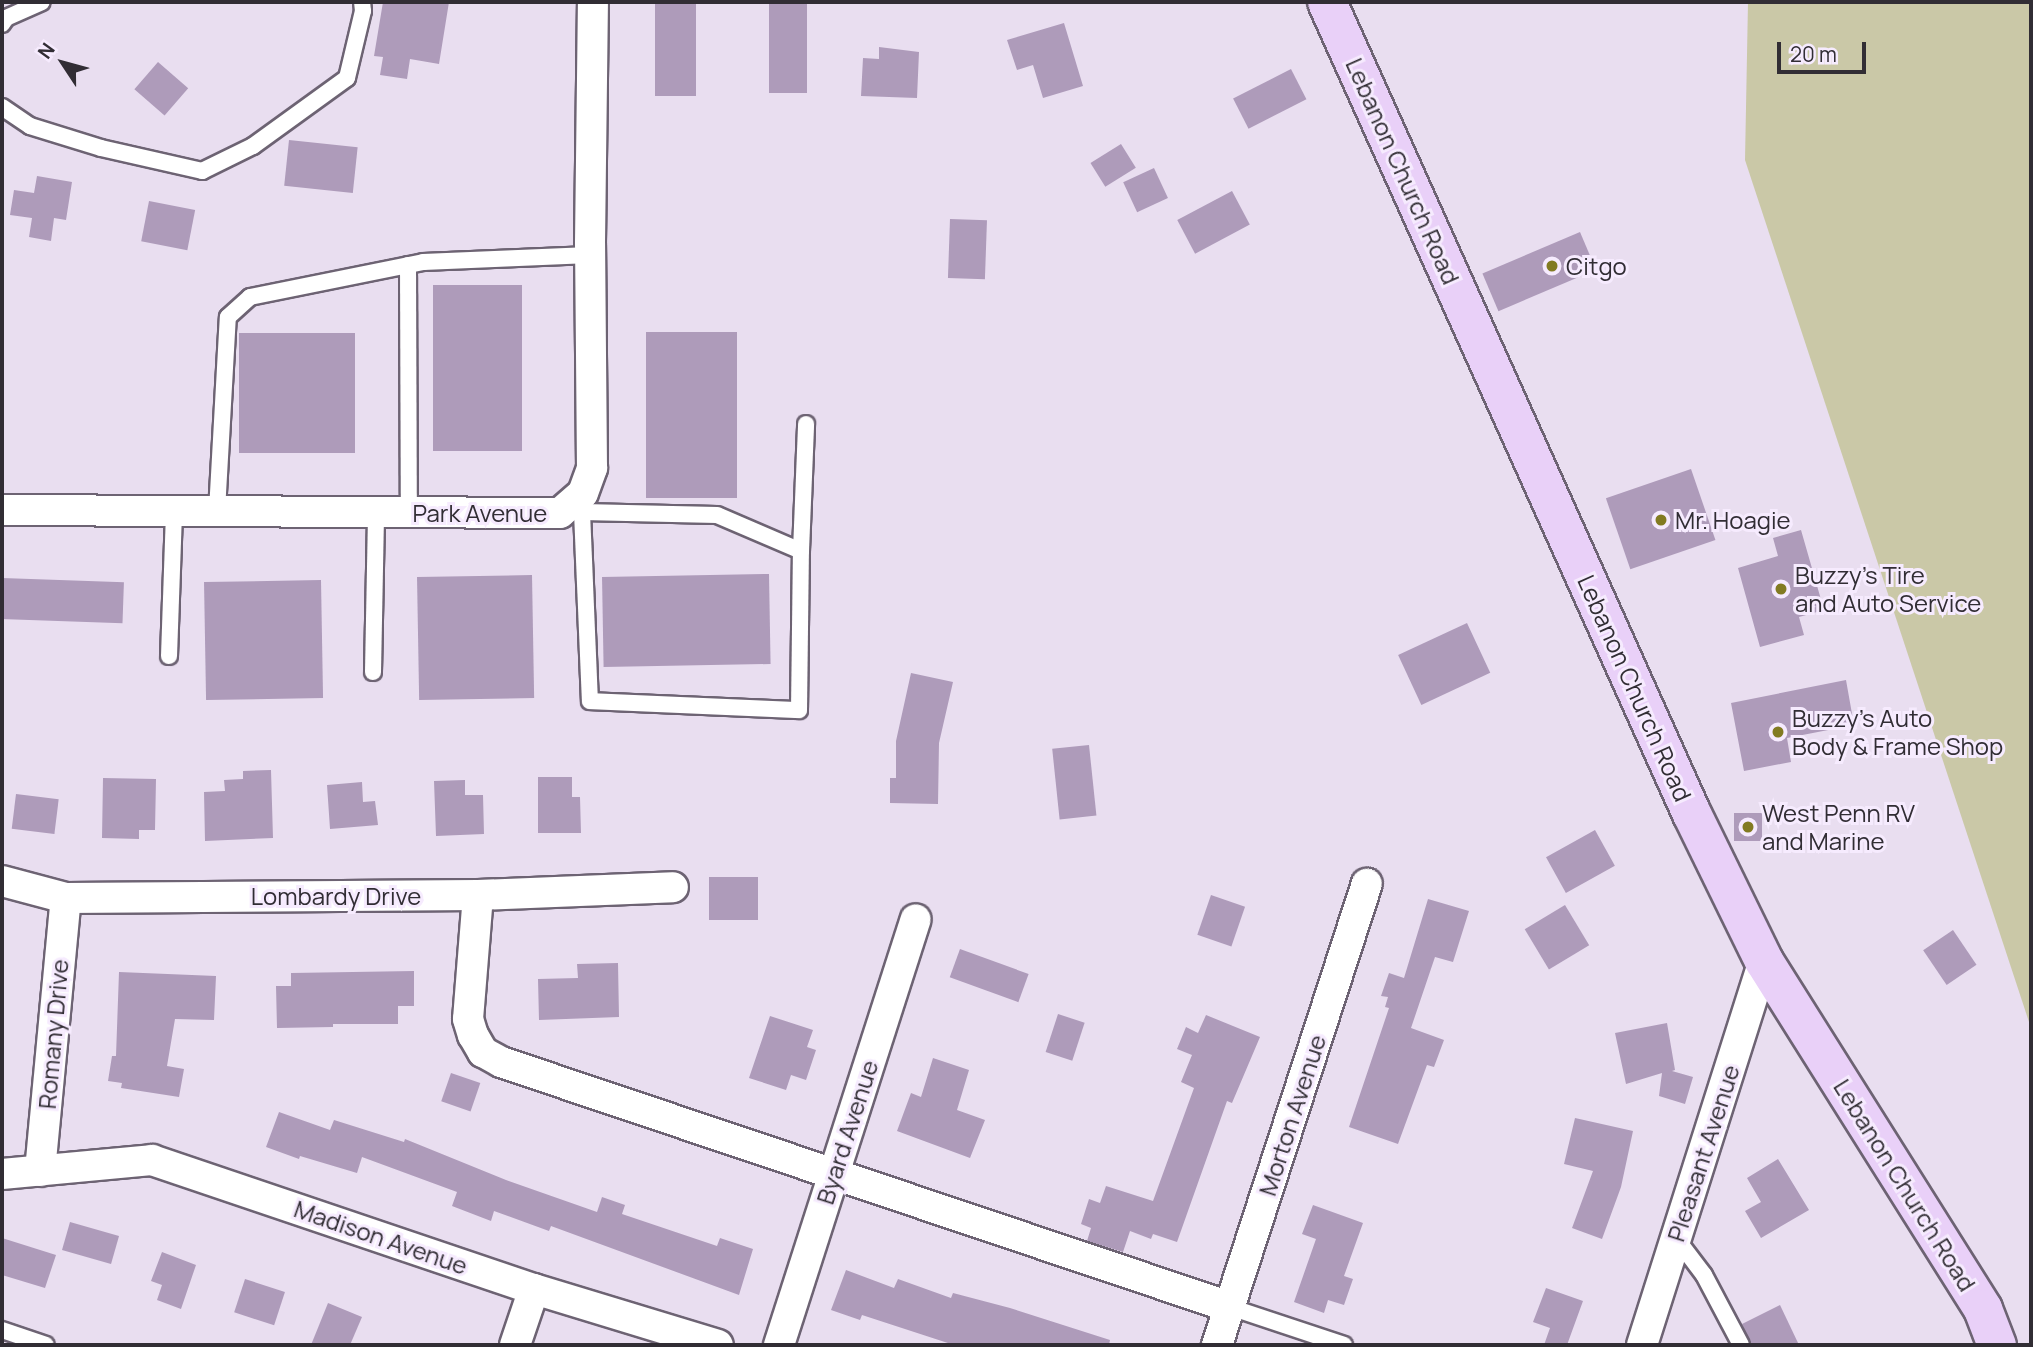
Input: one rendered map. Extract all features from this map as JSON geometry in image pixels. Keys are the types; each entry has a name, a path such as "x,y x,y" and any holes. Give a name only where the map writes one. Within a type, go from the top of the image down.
{"main road":[{"name":"Lebanon Church Road","path":"1327,2 1692,814 1764,961 1983,1309 1997,1345"}],"street":[{"name":"Park Avenue","path":"2,510 560,513 582,503 592,467 590,255 593,2"},
{"name":"Lombardy Drive","path":"2,881 66,898 478,895 673,887"},
{"name":"Morton Avenue","path":"1217,1345 1367,884"},
{"path":"478,895 468,1019 483,1052 501,1062 1230,1307"},
{"name":"Romany Drive","path":"40,1171 66,898"},
{"name":"Byard Avenue","path":"779,1345 916,919"},
{"name":"Pleasant Avenue","path":"1642,1345 1764,961"},
{"name":"Madison Avenue","path":"2,1174 152,1160 534,1289 718,1345"},
{"path":"515,1345 534,1289"}],"lane":[{"path":"2,24 6,19 42,2"},
{"path":"2,107 30,126 101,148 202,170 253,146 347,78 363,11 362,2"},
{"path":"217,511 228,317 250,297 408,265 590,255"},
{"path":"408,265 409,512"},
{"path":"801,551 717,515 582,503 590,701 799,710 806,424"},
{"path":"169,656 174,511"},
{"path":"373,672 376,512"},
{"path":"1676,1238 1704,1275 1741,1345"},
{"path":"1230,1307 1345,1345"},
{"path":"2,1330 46,1345"}],"shaded area":[{"path":"1748,2 2031,2 2031,1028 1745,160"}],"building":[{"path":"383,2 449,2 439,64 410,59 407,79 380,75 383,57 374,56"},
{"path":"655,2 696,2 696,96 655,96"},
{"path":"769,2 807,2 807,93 769,93"},
{"path":"1064,23 1083,86 1043,98 1033,65 1017,70 1007,40"},
{"path":"879,47 919,52 917,98 861,96 863,58 879,59"},
{"path":"158,62 188,88 165,115 134,89"},
{"path":"1291,69 1306,99 1249,129 1233,99"},
{"path":"289,140 358,147 353,193 284,186"},
{"path":"1121,144 1136,168 1105,187 1090,163"},
{"path":"1154,168 1168,198 1137,212 1123,182"},
{"path":"37,176 72,182 66,220 54,218 51,241 29,237 32,218 10,215 14,190 34,193"},
{"path":"1232,191 1250,225 1195,254 1177,220"},
{"path":"149,201 195,210 187,250 141,241"},
{"path":"950,219 987,220 985,279 948,278"},
{"name":"Citgo","path":"1580,232 1596,270 1498,311 1482,273"},
{"path":"433,285 522,285 522,451 433,451"},
{"path":"646,332 737,332 737,498 646,498"},
{"path":"239,333 355,333 355,453 239,453"},
{"name":"Mr. Hoagie","path":"1691,469 1715,540 1630,569 1606,498"},
{"name":"Buzzy's Tire and Auto Service","path":"1801,530 1824,610 1799,617 1804,635 1760,647 1738,568 1778,556 1773,538"},
{"path":"769,574 771,664 604,667 602,577"},
{"path":"532,575 534,698 419,700 417,577"},
{"path":"2,578 124,582 122,623 2,619"},
{"path":"321,580 323,698 206,700 204,582"},
{"path":"1467,623 1490,673 1421,705 1398,655"},
{"path":"911,673 953,682 939,743 938,804 890,803 890,778 896,778 896,741"},
{"name":"Buzzy's Auto Body & Frame Shop","path":"1846,680 1854,725 1787,738 1791,762 1744,771 1731,703"},
{"path":"1089,745 1096,816 1060,819 1052,749"},
{"path":"271,770 273,838 205,841 204,792 225,791 224,780 243,779 243,771"},
{"path":"538,777 572,777 572,797 580,797 581,833 538,833"},
{"path":"103,778 156,779 155,830 139,830 139,839 102,838"},
{"path":"465,780 465,795 483,795 484,834 436,836 434,781"},
{"path":"362,782 363,802 375,801 378,825 330,829 327,785"},
{"path":"16,794 59,799 54,834 12,829"},
{"name":"West Penn RV and Marine","path":"1734,813 1762,813 1762,841 1734,841"},
{"path":"1595,830 1615,866 1566,893 1546,857"},
{"path":"709,877 758,877 758,920 709,920"},
{"path":"1211,895 1245,907 1231,946 1197,935"},
{"path":"1428,899 1469,911 1453,962 1435,957 1411,1028 1444,1040 1434,1067 1427,1065 1398,1144 1349,1127 1389,1008 1385,1007 1388,997 1381,996 1389,973 1404,978"},
{"path":"1565,905 1589,945 1549,969 1525,929"},
{"path":"1953,930 1976,965 1947,985 1923,950"},
{"path":"960,949 1029,974 1018,1002 950,977"},
{"path":"618,963 619,1017 539,1020 538,979 578,978 577,964"},
{"path":"414,971 414,1006 398,1006 398,1024 333,1024 333,1027 277,1028 276,986 291,986 291,973"},
{"path":"119,972 216,976 214,1020 175,1019 167,1066 184,1069 179,1097 121,1088 122,1083 108,1081 112,1056 116,1056"},
{"path":"1058,1014 1085,1023 1072,1061 1046,1052"},
{"path":"1206,1015 1260,1037 1232,1103 1227,1101 1177,1242 1153,1234 1151,1239 1130,1231 1123,1252 1087,1241 1091,1228 1081,1224 1089,1199 1100,1203 1106,1186 1153,1201 1194,1088 1181,1082 1192,1055 1177,1049 1186,1027 1198,1033"},
{"path":"770,1016 813,1030 807,1047 816,1050 806,1080 791,1075 786,1090 749,1078"},
{"path":"1667,1023 1675,1070 1672,1071 1693,1077 1685,1104 1659,1096 1662,1073 1626,1084 1615,1033"},
{"path":"933,1058 969,1070 957,1110 985,1120 970,1158 897,1131 911,1093 921,1097"},
{"path":"451,1073 480,1083 471,1111 441,1101"},
{"path":"279,1112 330,1130 334,1120 404,1142 405,1139 506,1180 597,1212 602,1197 625,1205 622,1214 717,1246 720,1238 753,1249 739,1295 551,1226 549,1231 494,1211 491,1221 452,1206 457,1192 362,1157 357,1173 300,1156 299,1159 266,1147"},
{"path":"1575,1118 1633,1131 1621,1187 1602,1239 1572,1228 1593,1171 1564,1164"},
{"path":"1778,1159 1809,1210 1761,1238 1745,1211 1761,1202 1747,1178"},
{"path":"1313,1205 1363,1223 1344,1276 1353,1279 1344,1305 1328,1300 1324,1313 1294,1302 1316,1239 1302,1234"},
{"path":"70,1222 119,1236 111,1264 62,1250"},
{"path":"2,1238 56,1255 45,1288 2,1275"},
{"path":"162,1252 196,1265 181,1309 157,1300 162,1285 151,1281"},
{"path":"846,1270 894,1288 898,1279 951,1298 953,1293 1010,1308 1110,1340 1109,1345 954,1345 862,1315 860,1320 831,1310"},
{"path":"245,1279 285,1292 274,1325 234,1312"},
{"path":"1546,1288 1583,1301 1567,1345 1544,1345 1550,1328 1533,1322"},
{"path":"328,1303 362,1317 350,1345 311,1345"},
{"path":"1780,1305 1799,1345 1751,1345 1742,1324"}],"place":[{"name":"Citgo","path":"1552,266"},
{"name":"Mr. Hoagie","path":"1661,520"},
{"name":"Buzzy's Tire and Auto Service","path":"1781,589"},
{"name":"Buzzy's Auto Body & Frame Shop","path":"1778,732"},
{"name":"West Penn RV and Marine","path":"1748,827"}]}
